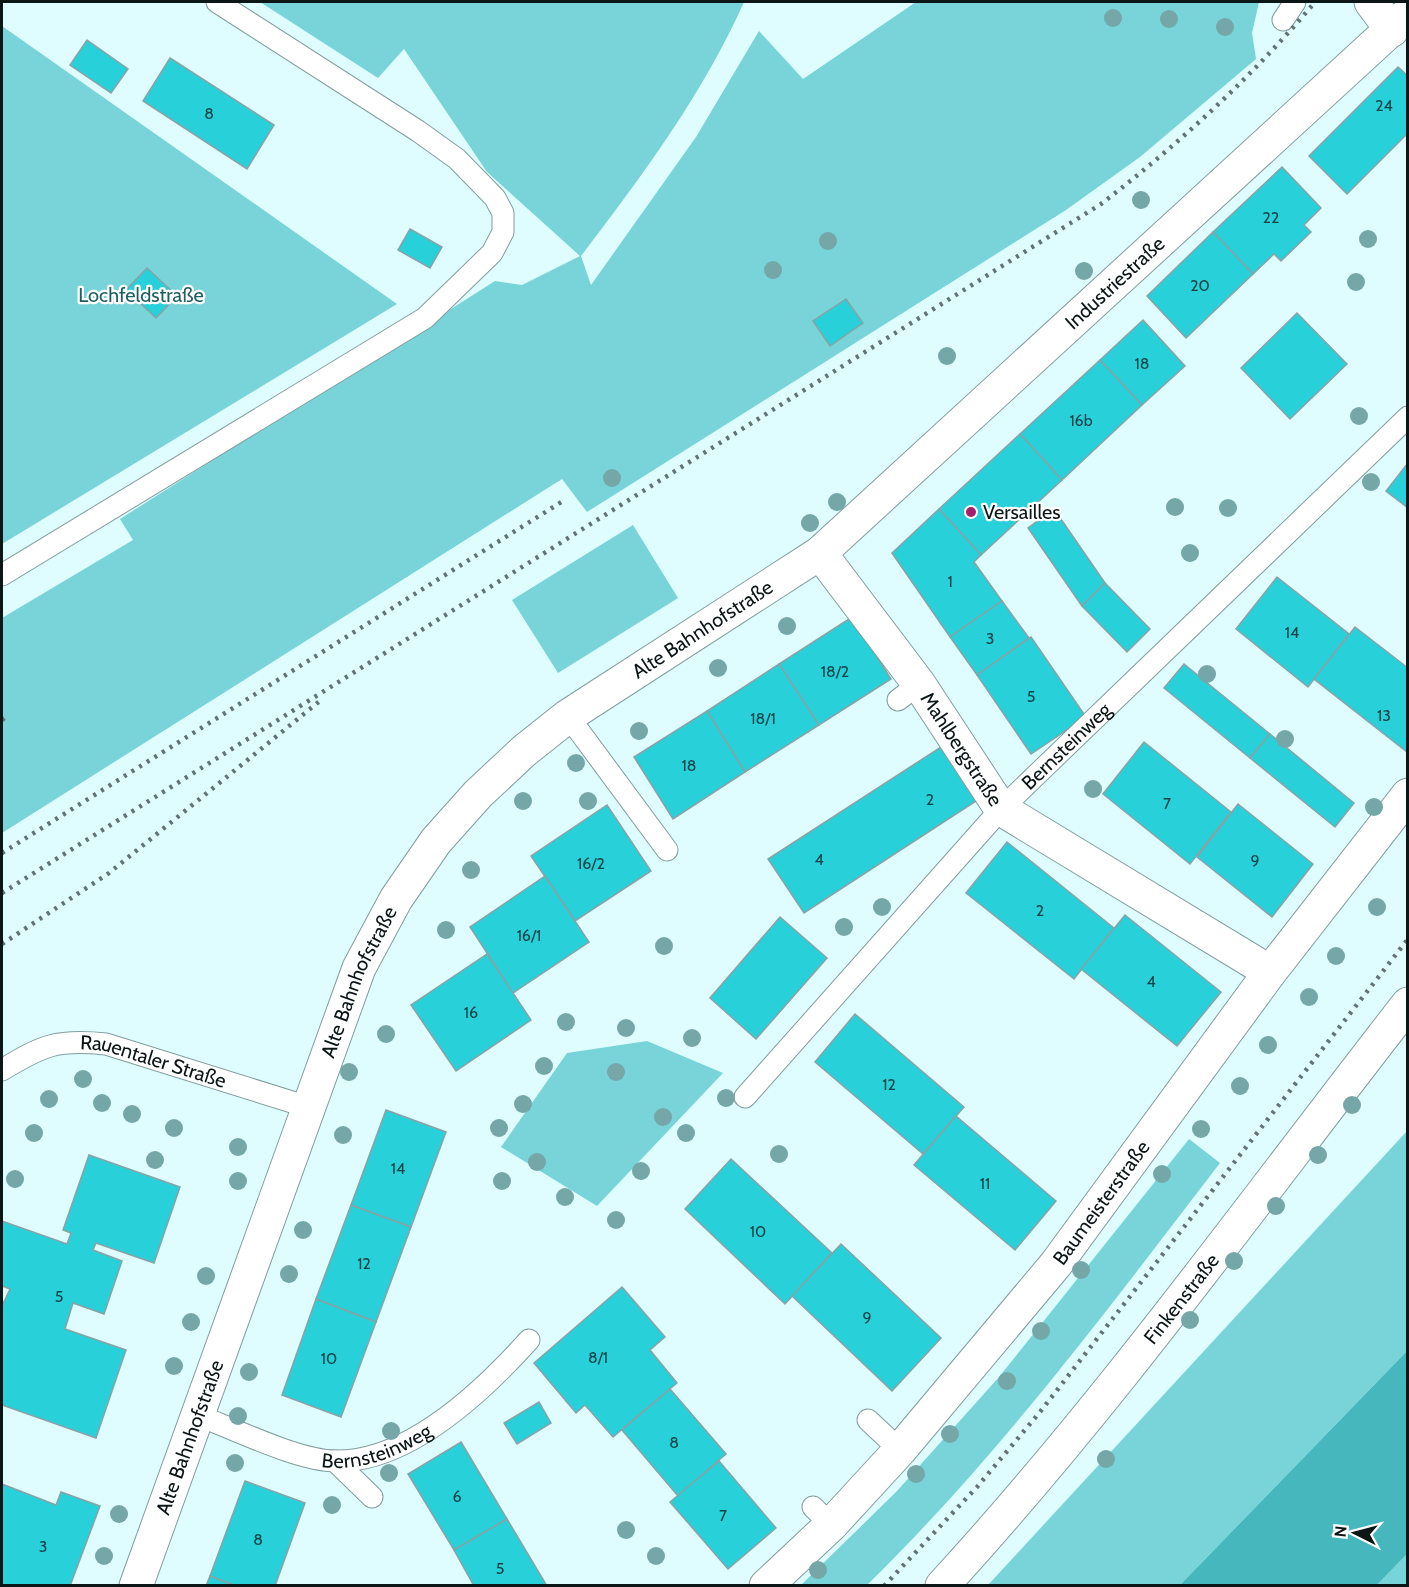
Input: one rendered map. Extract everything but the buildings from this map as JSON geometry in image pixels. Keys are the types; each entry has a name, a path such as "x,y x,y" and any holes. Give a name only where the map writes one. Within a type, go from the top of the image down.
{"street":[{"path":"1371,2 1402,22"},
{"name":"Industriestraße","path":"820,553 1402,22"},
{"name":"Mahlbergstraße","path":"820,553 909,692 1001,809 1270,972"},
{"name":"Alte Bahnhofstraße","path":"136,1586 359,968 396,899 436,841 478,794 524,751 568,716 820,553"},
{"name":"Baumeisterstraße","path":"766,1586 822,1516 900,1450 1056,1264 1270,972 1407,795"},
{"name":"Finkenstraße","path":"942,1586 1002,1520 1086,1420 1407,1004"}],"lane":[{"path":"2,575 425,318 474,273 492,253 503,232 503,213 495,198 457,159 217,2"},
{"path":"1283,20 1295,2"},
{"name":"Bernsteinweg","path":"745,1097 1001,809 1407,417"},
{"path":"568,716 667,850"},
{"name":"Rauentaler Straße","path":"2,1070 35,1050 72,1040 106,1044 308,1107"},
{"name":"Bernsteinweg","path":"197,1415 297,1453 335,1461 364,1459 409,1441 455,1412 493,1380 529,1340"},
{"path":"868,1419 900,1450"},
{"path":"335,1461 372,1497"}],"green space":[{"path":"260,2 744,2 710,69 670,134 581,256 591,285 696,137 759,31 803,79 916,2 1259,2 1252,33 1256,59 1140,157 1066,210 587,512 562,479 2,833 2,618 133,540 120,519 495,281 522,285 580,256 487,172 404,49 378,78"},
{"name":"Lochfeldstraße","path":"2,26 397,304 2,544"},
{"path":"633,525 678,598 558,673 512,600"},
{"path":"647,1041 723,1073 597,1206 501,1147 567,1053"},
{"path":"1407,1131 1407,1351 1180,1585 988,1585"},
{"path":"1189,1139 1220,1163 1051,1380 962,1485 867,1585 801,1585 897,1491 999,1377"},
{"path":"1407,1554 1407,1585 1377,1585"}],"shaded area":[{"path":"1407,1351 1407,1554 1377,1585 1180,1585"}],"railway":[{"path":"2,893 1101,204 1214,109 1266,57 1315,2"},
{"path":"2,853 563,501"},
{"path":"2,944 109,873 321,700"},
{"path":"2,720 9,715"},
{"path":"884,1586 977,1487 1040,1412 1408,939"}],"place":[{"name":"Versailles","path":"971,512"}]}
